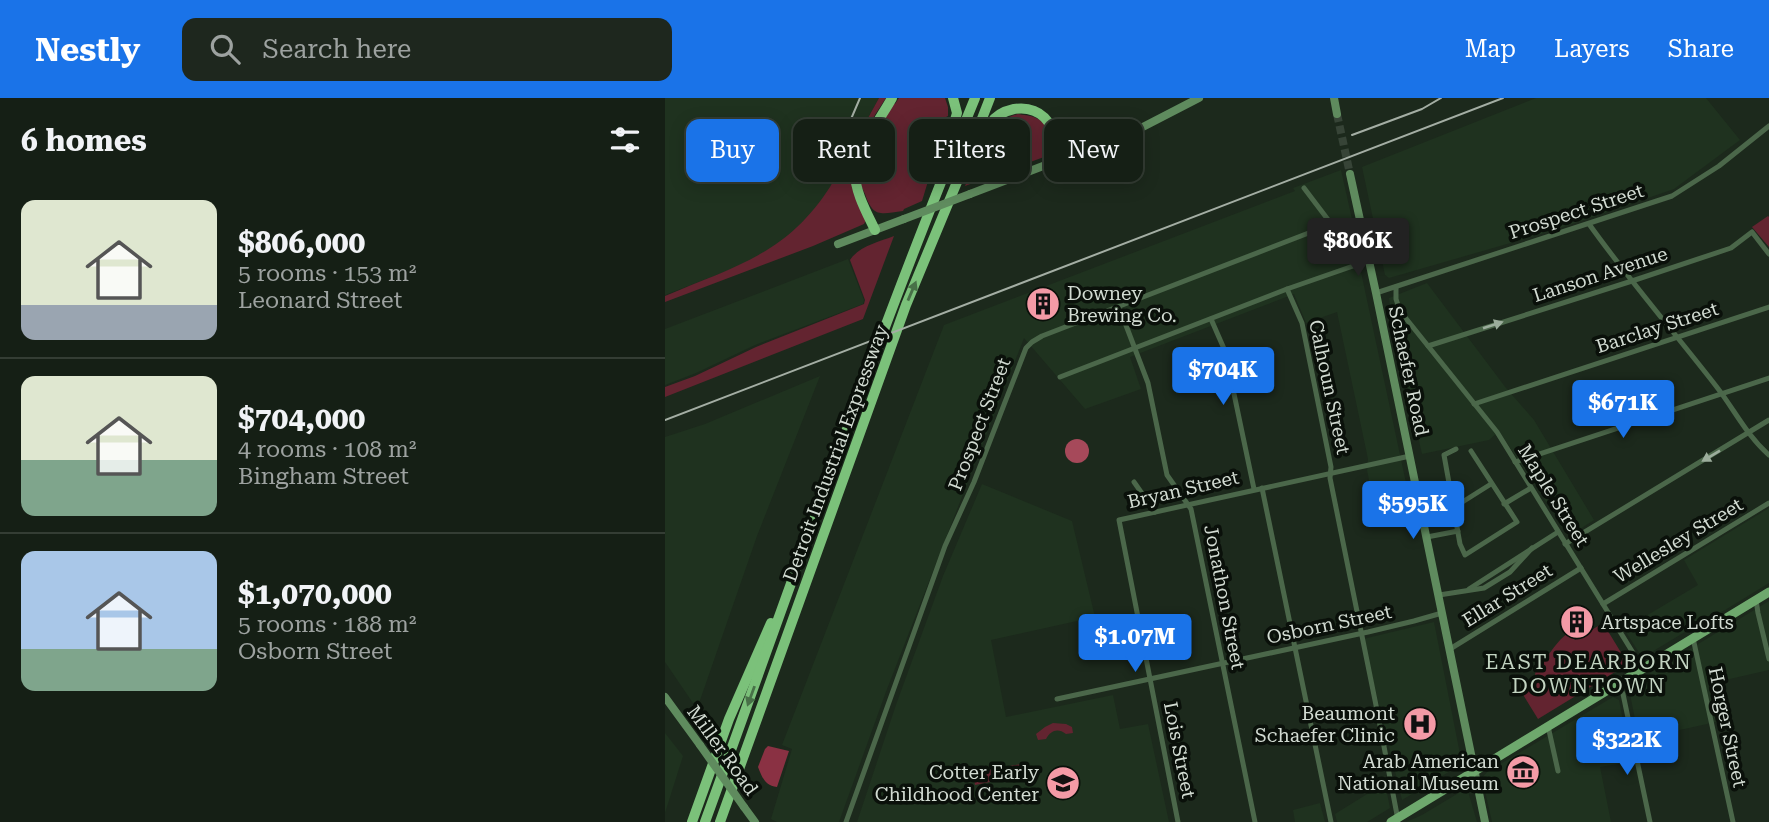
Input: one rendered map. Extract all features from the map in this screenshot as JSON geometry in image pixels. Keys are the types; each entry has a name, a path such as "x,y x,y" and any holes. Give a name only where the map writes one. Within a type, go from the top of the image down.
{"highway":[{"path":"875,230 859,193 855,172 860,155 892,98"},
{"path":"937,189 957,113 953,98"},
{"name":"Detroit Industrial Expressway","path":"705,822 937,189 975,98"},
{"name":"Detroit Industrial Expressway","path":"982,119 990,98"},
{"path":"993,119 1012,109 1031,110 1048,119"},
{"name":"Detroit Industrial Expressway","path":"720,822 906,305 957,182"},
{"path":"692,822 729,719 777,611 791,586"}],"main road":[{"path":"1143,126 1199,98"},
{"path":"1334,98 1338,114"},
{"path":"838,244 1044,165"},
{"name":"Schaefer Road","path":"1350,174 1485,822"},
{"path":"1395,821 1769,592"},
{"name":"Miller Road","path":"665,697 755,822"}],"street":[{"name":"Prospect Street","path":"1376,293 1662,200 1719,166 1769,126"},
{"path":"1304,188 1354,254 1368,257"},
{"name":"Prospect Street","path":"846,822 945,546 975,482 1026,348 1042,336 1332,224"},
{"path":"1589,224 1722,394 1758,446 1769,455"},
{"name":"Lanson Avenue","path":"1428,346 1731,248 1752,232 1769,254"},
{"path":"1060,377 1356,265 1368,257"},
{"name":"Maple Street","path":"1396,287 1400,311 1497,432 1643,668"},
{"name":"Calhoun Street","path":"1287,289 1302,323 1395,821"},
{"name":"Jonathon Street","path":"1119,307 1148,383 1167,475 1189,505 1193,518 1255,822"},
{"name":"Barclay Street","path":"1474,404 1769,307"},
{"path":"1211,319 1224,351 1254,489"},
{"path":"1515,461 1769,378"},
{"path":"1565,544 1769,420"},
{"path":"1456,449 1444,455 1465,555 1517,522 1472,451"},
{"name":"Bryan Street","path":"1119,520 1410,456"},
{"path":"1134,482 1155,512"},
{"path":"1453,504 1464,501 1491,484"},
{"path":"1262,488 1331,822"},
{"path":"1504,503 1531,488"},
{"name":"Wellesley Street","path":"1603,604 1769,503"},
{"name":"Lois Street","path":"1119,520 1178,822"},
{"path":"1427,537 1458,531"},
{"path":"1439,595 1466,590 1558,532"},
{"name":"Ellar Street","path":"1450,649 1581,568"},
{"path":"1756,600 1769,659"},
{"name":"Osborn Street","path":"1057,699 1442,613"},
{"name":"Horger Street","path":"1693,638 1733,822"},
{"path":"1618,683 1623,694 1650,822"},
{"path":"1548,726 1557,771"}],"shaded area":[{"path":"665,98 879,98 867,119 793,119 793,182 847,182 862,219 665,295"},
{"path":"879,98 886,98 873,119 867,119"},
{"path":"899,98 945,98 948,116 946,119 909,119 909,182 928,182 922,201 903,211 879,213 868,202 861,182 895,182 895,119 883,119 893,103"},
{"path":"1536,98 1706,98 1740,140 1674,189 1552,231 1389,278 1385,275 1362,167"},
{"path":"1018,114 1034,117 1044,123 1044,157 1030,162 1030,119 1008,118"},
{"path":"1341,170 1356,237 1353,259 1361,272 1409,497 1374,505 1367,470 1368,459 1337,312 1306,323 1294,294 1130,357 1141,389 1085,409 1024,338 887,689 839,822 777,822 771,819 792,749 782,745 944,325 1295,191 1293,188"},
{"path":"833,182 852,182 866,220 864,224 665,302 665,296 736,266 777,243 813,210"},
{"path":"1769,217 1769,247 1752,227"},
{"path":"894,236 863,319 665,397 665,387 864,304 865,300 850,260 864,248"},
{"path":"848,259 864,300 863,304 755,345 665,385 665,329"},
{"path":"1427,283 1506,388 1534,420 1594,520 1569,536 1499,431 1489,440 1422,454 1392,324 1389,298"},
{"path":"820,376 757,536 697,709 665,662 665,437 705,424"},
{"path":"1077,439 1086,442 1089,451 1086,460 1077,463 1068,460 1065,451 1068,442"},
{"path":"982,484 1072,521 1095,617 991,640 1006,717 1113,695 1120,729 1148,724 1169,822 857,822 943,576"},
{"path":"1769,508 1769,583 1650,653 1640,654 1624,629 1698,585 1684,560"},
{"path":"1769,601 1769,670 1708,684 1716,722 1639,739 1629,689 1634,683"},
{"name":"Beaumont Schaefer Clinic","path":"1434,622 1462,764 1402,800 1363,639"},
{"path":"1603,623 1628,664 1538,719 1522,693 1535,685 1538,667 1567,634 1570,632 1575,640"},
{"path":"1613,697 1619,700 1631,762 1600,767 1611,822 1492,822 1482,778 1487,772"},
{"path":"1053,723 1072,727 1073,733 1055,731 1046,739 1038,740 1036,734"},
{"path":"665,733 683,756 665,813"},
{"path":"768,746 789,751 777,787 767,783 758,767"},
{"path":"1021,764 1024,775 975,785 973,773"},
{"path":"1385,783 1390,808 1367,822 1337,822 1335,814"},
{"path":"1467,788 1477,822 1406,822 1422,815"},
{"path":"1320,803 1325,822 1295,822 1293,810"}],"tunnel":[{"path":"1337,114 1350,174"}],"railway":[{"path":"851,119 860,98"},
{"path":"1352,135 1422,109 1441,98"},
{"path":"665,420 1503,98"}],"place":[{"name":"Downey Brewing Co.","path":"1043,304"},
{"name":"Artspace Lofts","path":"1577,622"},
{"name":"Beaumont Schaefer Clinic","path":"1420,724"},
{"name":"Arab American National Museum","path":"1523,772"},
{"name":"Cotter Early Childhood Center","path":"1063,783"}],"district":[{"name":"EAST DEARBORN DOWNTOWN","path":"1589,674"}]}
